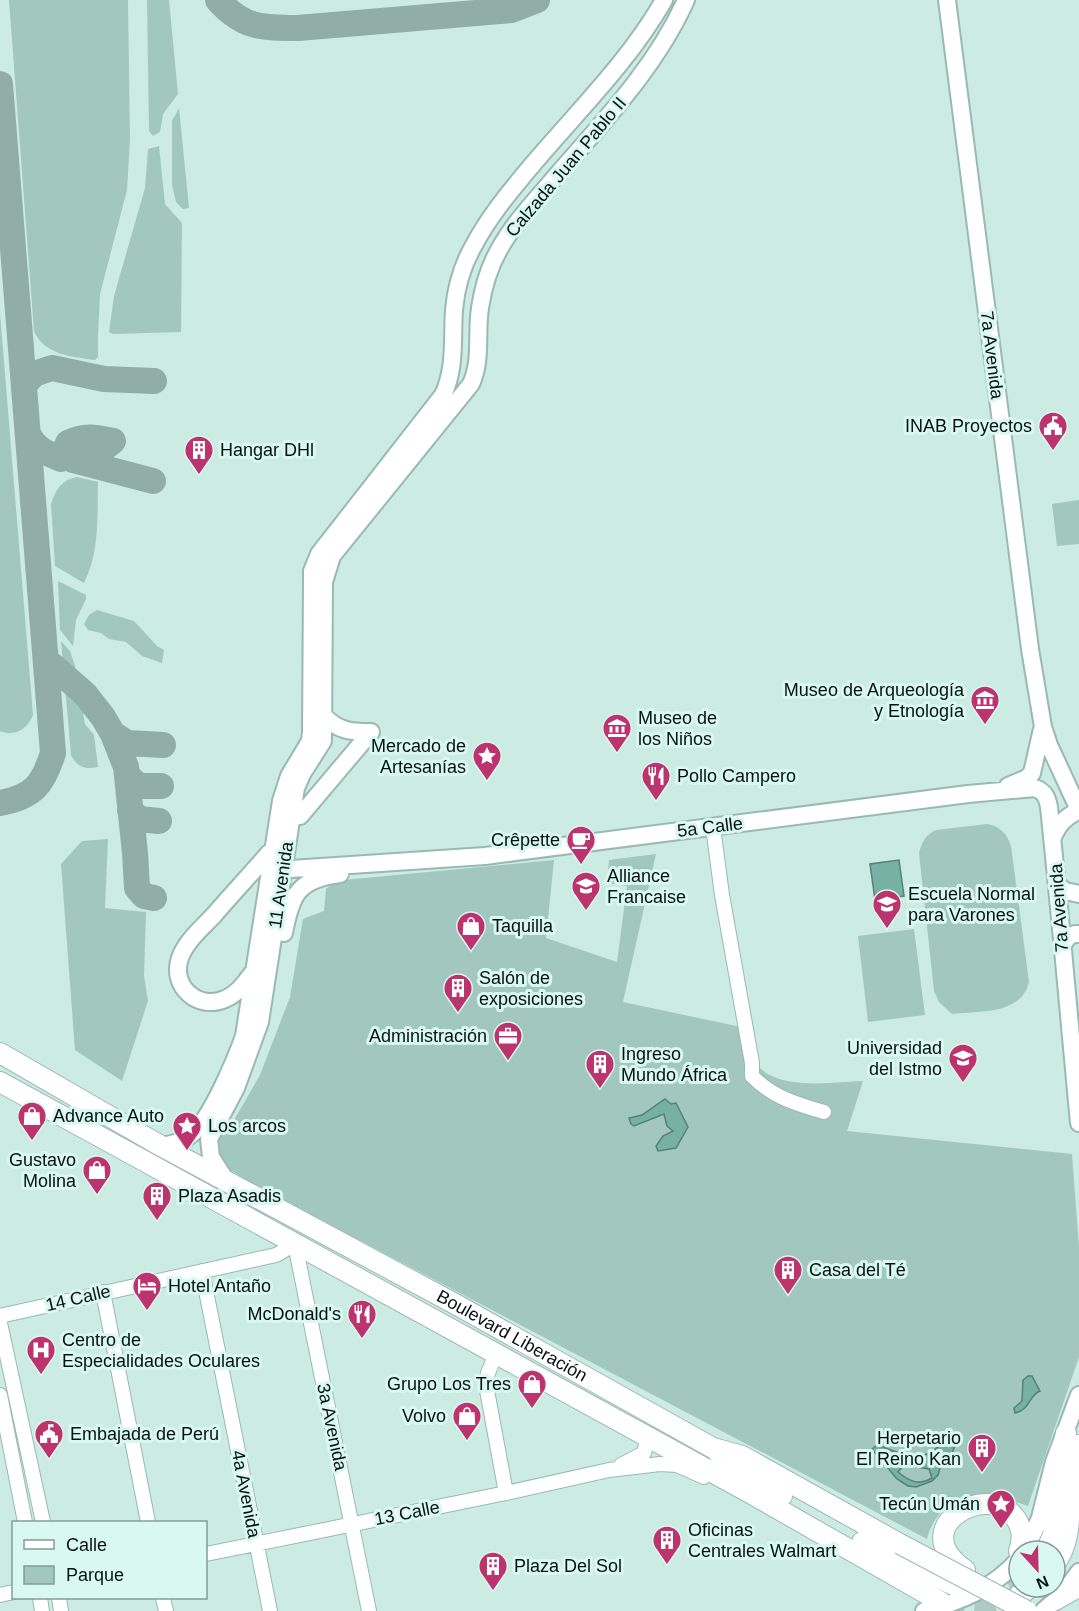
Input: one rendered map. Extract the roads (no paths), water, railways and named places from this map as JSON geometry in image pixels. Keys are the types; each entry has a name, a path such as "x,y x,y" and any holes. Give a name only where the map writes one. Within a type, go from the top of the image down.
{"highway":[{"name":"Boulevard Liberación","path":"0,1053 161,1146 713,1448 742,1456 900,1544 1038,1605"},
{"name":"Boulevard Liberación","path":"0,1082 724,1479 935,1603"},
{"path":"1051,1539 1060,1464 1072,1439"},
{"path":"1067,1539 1072,1439"},
{"path":"713,1448 735,1467 867,1545 1038,1605"},
{"path":"964,1580 944,1546 943,1536 952,1516 969,1507 994,1505 1010,1512 1018,1521 1022,1533 1021,1539"}],"main road":[{"name":"Calzada Juan Pablo II","path":"318,577 324,545 443,394 451,375 457,290 463,268 485,225 521,178 636,43 664,0"},
{"name":"Calzada Juan Pablo II","path":"318,577 340,544 471,384 478,364 480,308 498,251 508,235 640,77 666,38 686,0"},
{"name":"7a Avenida","path":"947,0 1028,638 1043,727 1079,810"},
{"name":"11 Avenida","path":"225,1179 211,1157 209,1139 236,1088 260,1022 296,788 323,741 318,577"},
{"name":"11 Avenida","path":"161,1146 187,1138 203,1122 237,1057 244,1036 281,801 311,732 318,577"},
{"path":"300,816 370,732 343,730 332,725 324,716"},
{"path":"968,794 1015,784 1027,778 1032,773 1043,727"},
{"path":"1058,762 1079,783"},
{"name":"5a Calle","path":"291,869 485,856 968,794 1035,788 1046,796 1053,837"},
{"path":"1053,837 1063,820 1079,810"},
{"name":"7a Avenida","path":"1053,837 1079,1123"},
{"path":"256,968 236,992 227,999 214,1002 202,1002 192,997 180,980 178,969 184,950 269,853"},
{"path":"260,1022 271,1008 275,994 290,905 294,896 304,887 317,879 330,875 454,864 485,856"},
{"path":"232,894 264,877"},
{"path":"1058,885 1065,891 1079,894"},
{"path":"1062,948 1065,939 1079,934"},
{"path":"1030,1539 1040,1518 1054,1462 1072,1439 1079,1395"},
{"path":"935,1603 968,1597 987,1586 1007,1567"},
{"path":"1038,1605 1069,1588 1079,1572"}],"street":[{"path":"713,827 722,895 752,1063 752,1076 764,1089 796,1104 824,1112"},
{"name":"14 Calle","path":"0,1316 276,1255 295,1244"},
{"name":"3a Avenida","path":"295,1244 369,1611"},
{"name":"4a Avenida","path":"202,1271 270,1611"},
{"path":"103,1293 148,1521"},
{"path":"0,1323 43,1521"},
{"path":"496,1354 488,1372 486,1385 506,1493"},
{"path":"0,1395 25,1521"},
{"name":"13 Calle","path":"609,1470 644,1453 646,1445 644,1435"},
{"name":"13 Calle","path":"207,1554 609,1470 660,1464 678,1465 702,1477 724,1479"},
{"path":"1038,1605 1079,1590"}],"tunnel":[{"path":"979,1591 1007,1583"},
{"path":"945,1601 984,1605 1008,1599"}],"place":[{"name":"INAB Proyectos","path":"1053,452"},
{"name":"Hangar DHl","path":"199,476"},
{"name":"Museo de Arqueología y Etnología","path":"985,726"},
{"name":"Museo de los Niños","path":"617,754"},
{"name":"Mercado de Artesanías","path":"487,782"},
{"name":"Pollo Campero","path":"656,802"},
{"name":"Crêpette","path":"581,866"},
{"name":"Alliance Francaise","path":"586,912"},
{"name":"Escuela Normal para Varones","path":"887,930"},
{"name":"Taquilla","path":"471,952"},
{"name":"Salón de exposiciones","path":"458,1014"},
{"name":"Administración","path":"508,1062"},
{"name":"Universidad del Istmo","path":"963,1084"},
{"name":"Ingreso Mundo África","path":"600,1090"},
{"name":"Advance Auto","path":"32,1142"},
{"name":"Los arcos","path":"187,1152"},
{"name":"Gustavo Molina","path":"97,1196"},
{"name":"Plaza Asadis","path":"157,1222"},
{"name":"Casa del Té","path":"788,1296"},
{"name":"Hotel Antaño","path":"147,1312"},
{"name":"McDonald's","path":"362,1340"},
{"name":"Centro de Especialidades Oculares","path":"41,1376"},
{"name":"Grupo Los Tres","path":"532,1410"},
{"name":"Volvo","path":"467,1442"},
{"name":"Embajada de Perú","path":"49,1460"},
{"name":"Herpetario El Reino Kan","path":"982,1474"},
{"name":"Tecún Umán","path":"1001,1530"},
{"name":"Oficinas Centrales Walmart","path":"667,1566"},
{"name":"Plaza Del Sol","path":"493,1592"}]}
